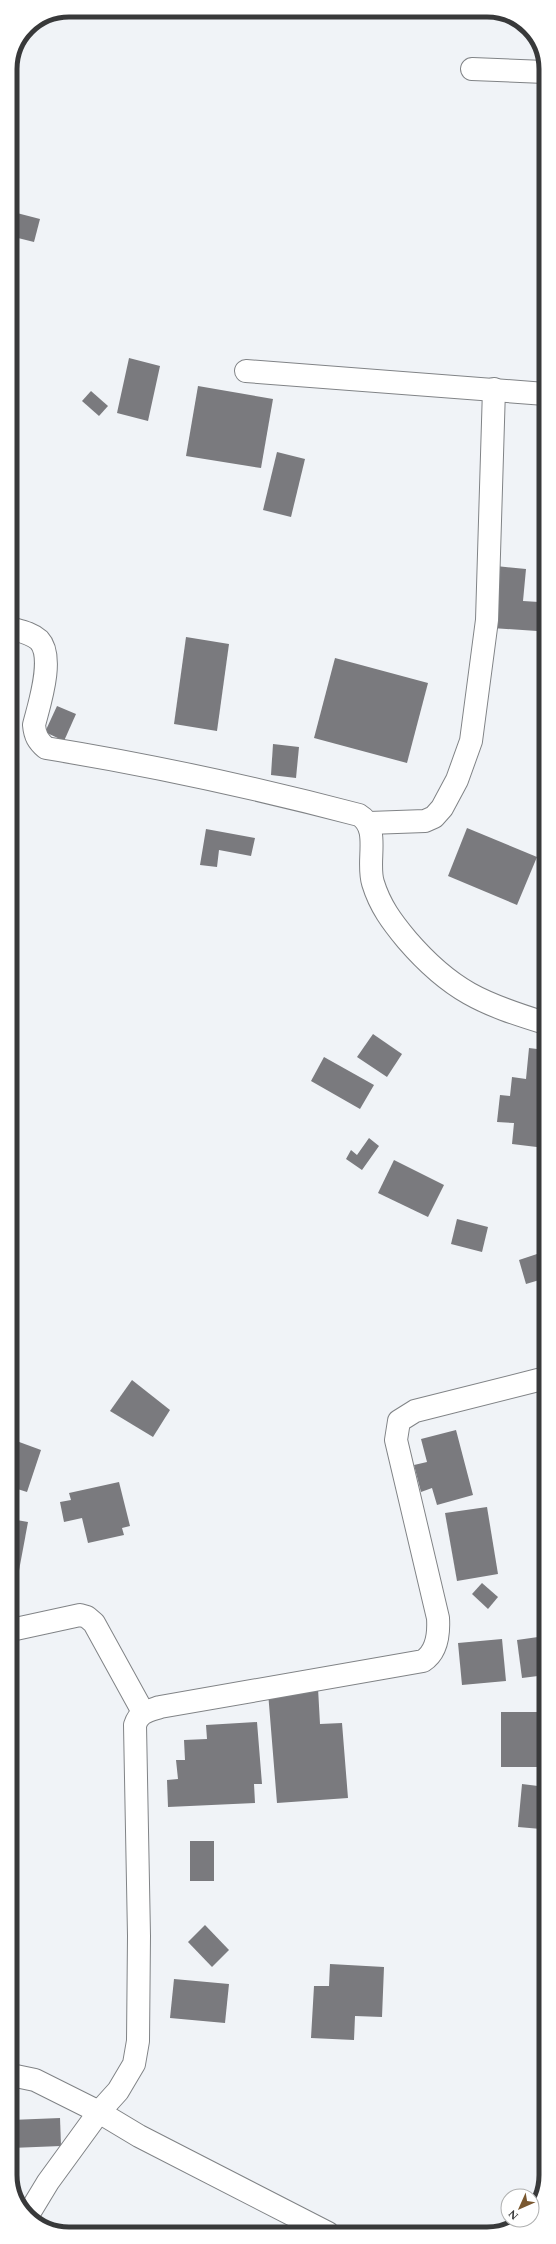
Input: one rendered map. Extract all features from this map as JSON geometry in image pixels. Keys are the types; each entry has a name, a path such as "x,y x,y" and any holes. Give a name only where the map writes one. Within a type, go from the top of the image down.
{"street":[{"path":"472,69 539,72"},
{"path":"246,371 539,393"},
{"path":"369,823 425,821 434,817 442,808 457,780 471,742 487,620 494,389"},
{"path":"17,630 33,636 40,641 44,651 46,670 34,725 35,734 39,742 46,748 135,762 192,777 283,795 359,815 369,823 372,832 370,852 373,882 386,915 428,965 464,992 500,1009 539,1021"},
{"path":"31,2210 48,2182 99,2112 126,2078 134,2064 138,2040 137,1794 134,1724 143,1712 160,1707 423,1661 427,1658 439,1634 438,1618 396,1440 399,1421 415,1411 539,1380"},
{"path":"17,1629 80,1615 87,1617 94,1623 143,1712"},
{"path":"17,2076 35,2080 99,2112 139,2136 316,2227"}],"building":[{"path":"17,213 40,219 34,242 17,238"},
{"path":"129,358 160,366 148,421 117,413"},
{"path":"198,386 273,399 261,468 186,456"},
{"path":"91,391 108,406 99,416 82,401"},
{"path":"277,452 305,459 291,517 263,510"},
{"path":"496,566 526,569 523,601 539,602 537,631 492,628"},
{"path":"186,637 229,644 217,731 174,724"},
{"path":"335,658 428,683 407,763 314,738"},
{"path":"57,706 76,714 64,741 45,732"},
{"path":"273,744 299,747 296,778 271,775"},
{"path":"467,828 537,857 517,905 448,876"},
{"path":"206,829 255,838 251,856 219,850 217,867 200,865"},
{"path":"373,1034 402,1054 387,1077 357,1057"},
{"path":"529,1048 539,1049 539,1147 512,1144 514,1123 497,1122 500,1095 510,1096 512,1077 526,1079"},
{"path":"324,1057 374,1085 360,1109 311,1081"},
{"path":"369,1138 379,1146 362,1170 346,1159 351,1150 357,1155"},
{"path":"394,1160 444,1185 428,1217 378,1193"},
{"path":"457,1219 488,1227 482,1252 451,1244"},
{"path":"539,1253 539,1280 526,1284 519,1260"},
{"path":"132,1380 170,1410 153,1437 110,1411"},
{"path":"456,1430 473,1495 437,1505 432,1488 421,1492 414,1465 427,1462 421,1439"},
{"path":"17,1441 41,1450 27,1492 17,1489"},
{"path":"119,1482 130,1526 122,1528 124,1535 88,1543 82,1518 64,1522 60,1502 71,1500 69,1493"},
{"path":"487,1507 498,1574 457,1581 445,1513"},
{"path":"17,1520 28,1522 17,1576"},
{"path":"482,1583 498,1597 488,1609 472,1594"},
{"path":"539,1637 539,1676 522,1678 517,1640"},
{"path":"502,1639 506,1681 462,1685 458,1643"},
{"path":"318,1688 320,1724 342,1723 348,1798 277,1803 268,1692"},
{"path":"501,1712 539,1712 539,1767 501,1767"},
{"path":"257,1722 262,1784 254,1784 255,1803 168,1807 167,1780 178,1779 176,1760 185,1760 184,1740 207,1739 206,1725"},
{"path":"522,1784 539,1786 539,1829 518,1827"},
{"path":"190,1841 214,1841 214,1881 190,1881"},
{"path":"205,1925 229,1950 212,1967 188,1942"},
{"path":"330,1964 384,1967 382,2017 355,2016 354,2040 311,2038 314,1986 329,1986"},
{"path":"174,1979 229,1984 225,2023 170,2018"},
{"path":"60,2118 61,2146 17,2148 17,2120"}]}
